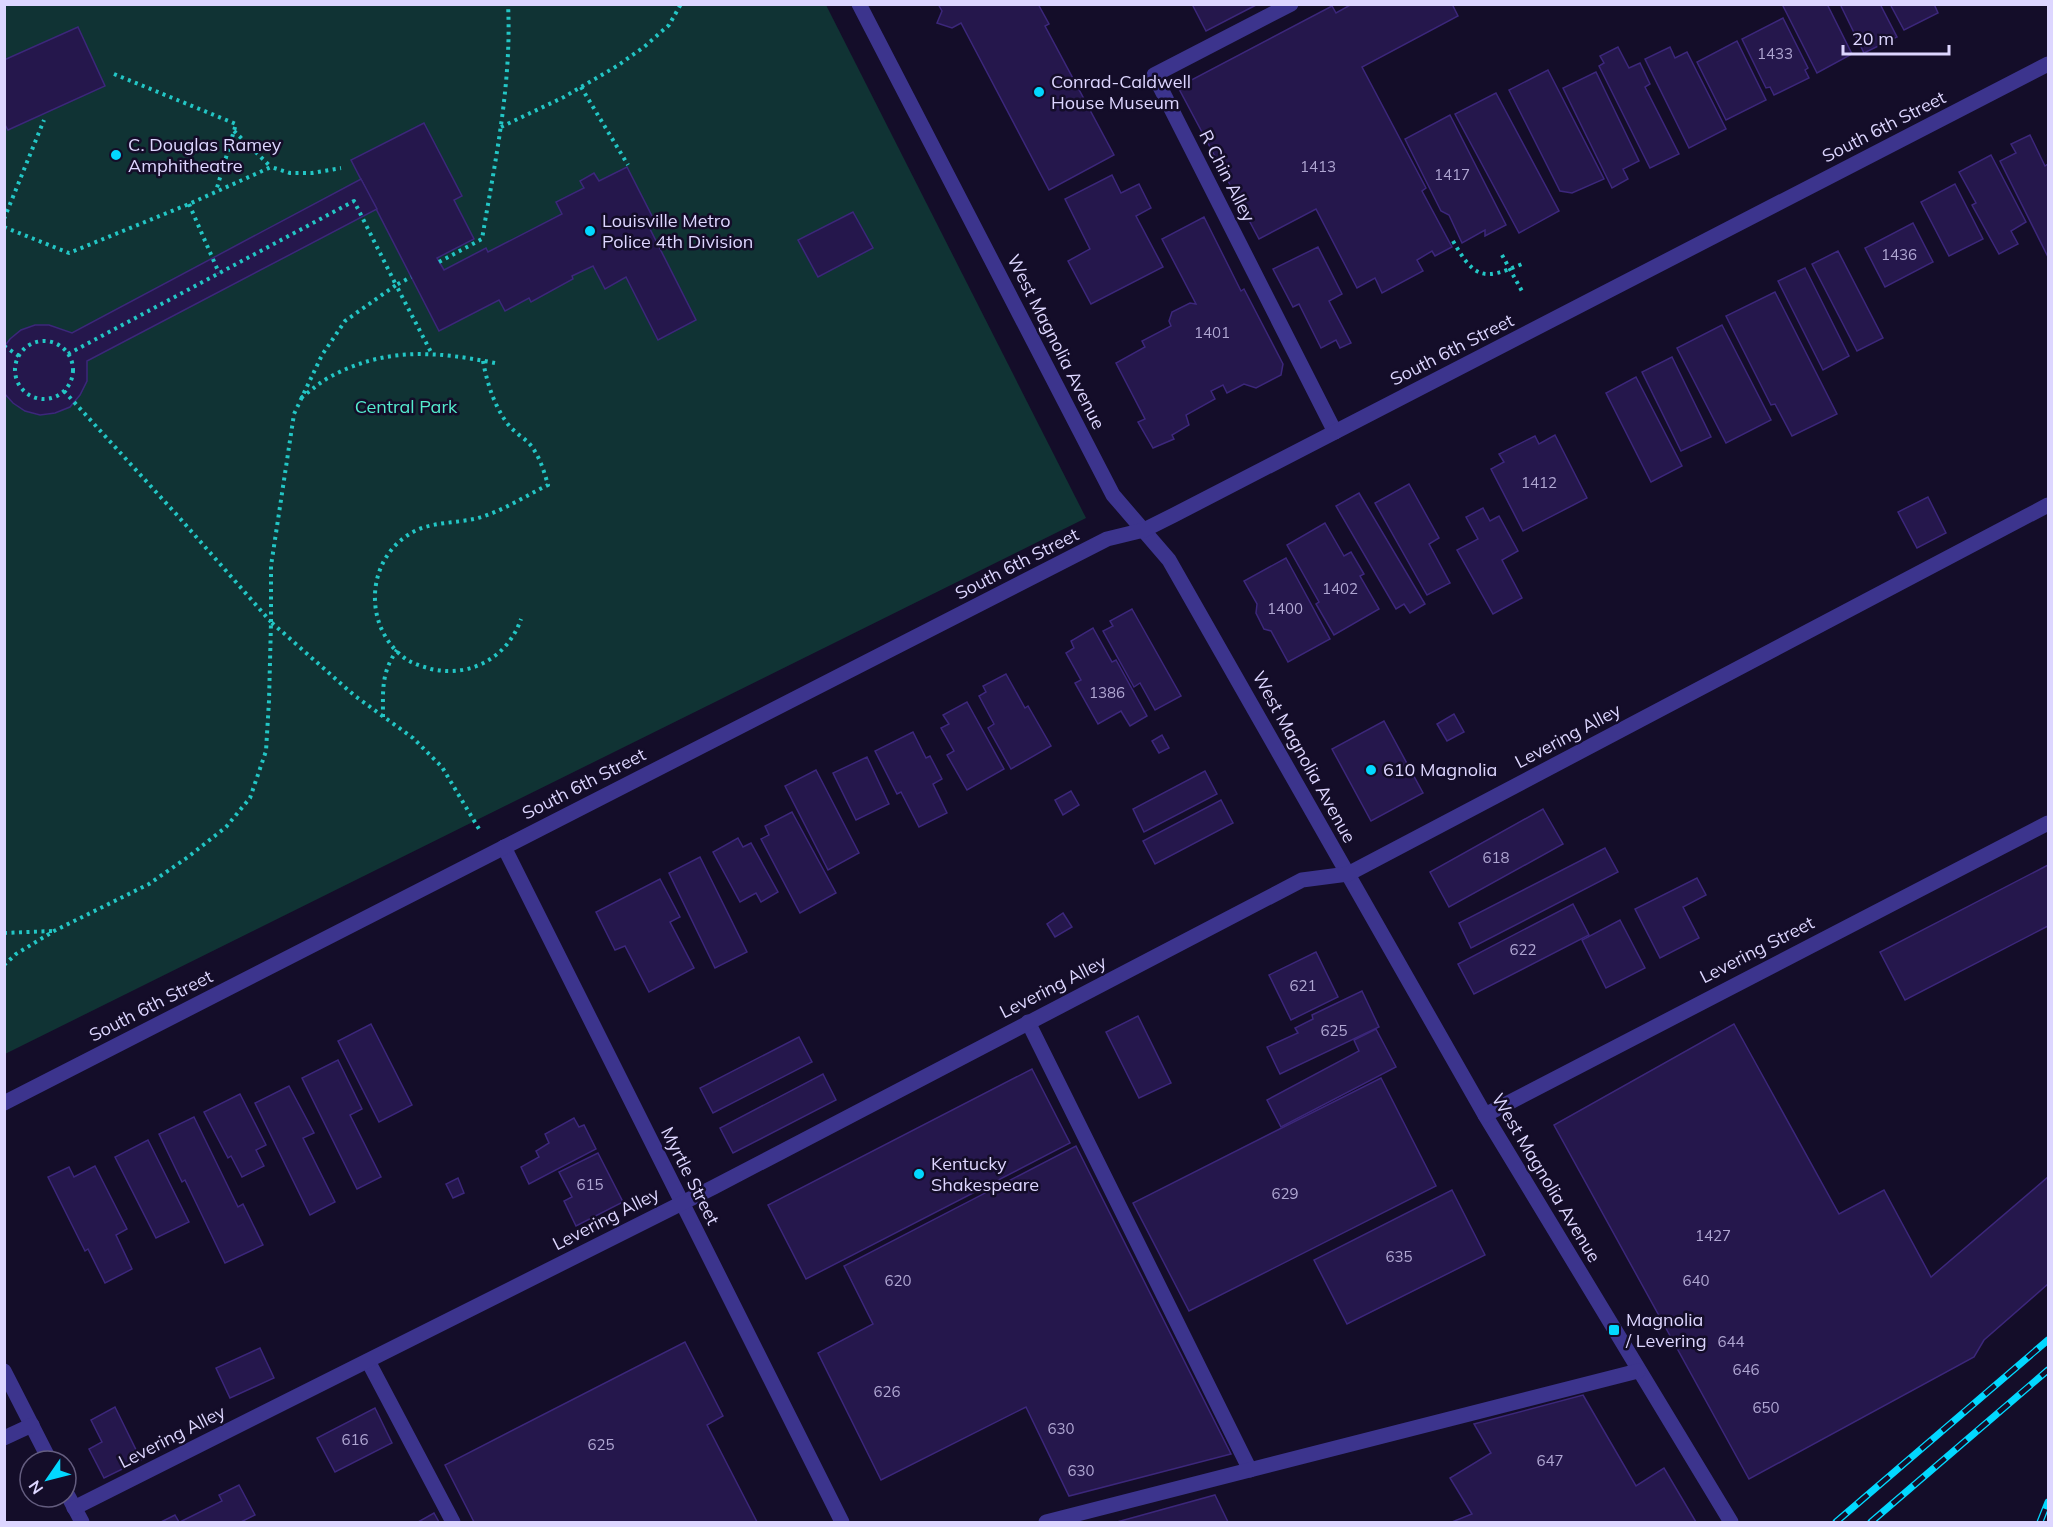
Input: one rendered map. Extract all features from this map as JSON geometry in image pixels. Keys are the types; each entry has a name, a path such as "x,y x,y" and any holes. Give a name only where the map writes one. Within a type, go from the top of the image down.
{"street":[{"name":"West Magnolia Avenue","path":"859,4 1113,495 1169,560 1485,1115 1731,1522"},
{"name":"R Chin Alley","path":"1291,4 1154,75 1335,432"},
{"name":"South 6th Street","path":"4,1103 1107,539 1144,530 2049,64"},
{"name":"Levering Alley","path":"78,1506 682,1203 1302,880 1348,874 2049,505"},
{"name":"Levering Street","path":"1485,1115 2049,823"},
{"name":"Myrtle Street","path":"504,847 842,1522"},
{"path":"1028,1022 1250,1470"},
{"path":"368,1361 453,1522"},
{"path":"4,1371 44,1449"},
{"path":"1046,1522 1638,1371"},
{"path":"4,1438 32,1425"}],"path":[{"path":"439,262 482,239 501,128 510,36 508,4"},
{"path":"501,128 617,66 669,25 681,4"},
{"path":"114,74 236,124 215,191"},
{"path":"580,87 628,165"},
{"path":"4,219 44,120"},
{"path":"234,131 271,167 290,172 312,173 341,168"},
{"path":"4,227 69,253 189,204 271,167"},
{"path":"68,354 354,201 432,354"},
{"path":"189,204 219,273"},
{"path":"1453,242 1465,261 1479,274 1494,275 1522,264"},
{"path":"1502,255 1523,293"},
{"path":"4,965 16,954 54,931 149,884 226,828 250,798 266,751 271,566 294,414 322,355 345,321 411,277"},
{"path":"44,340 62,347 68,354 73,363 73,373 64,391 46,399 36,398 27,394 16,379 16,361 26,346 44,340"},
{"path":"4,346 19,356"},
{"path":"301,398 326,379 354,365 384,357 432,354 495,363"},
{"path":"483,361 494,400 507,423 530,444 541,464 548,485 503,509 477,518 428,525 408,534 392,549 381,567 375,586 374,604 379,623 389,641 403,657 419,666 454,671 471,669 503,651 514,637 522,619"},
{"path":"64,391 271,622 315,662 413,738 442,767 479,829"},
{"path":"383,717 383,682 388,663 397,650"},
{"path":"4,933 54,931"}],"green space":[{"name":"Central Park","path":"5,5 826,5 1086,518 5,1054"}],"building":[{"name":"Conrad-Caldwell House Museum","path":"938,4 1038,4 1049,24 1045,26 1114,155 1049,190 961,23 952,28 937,23 942,11"},
{"path":"1192,4 1258,4 1206,31"},
{"path":"1352,4 1452,4 1458,16 1362,67 1426,188 1422,191 1452,247 1435,256 1432,251 1417,260 1423,271 1382,293 1375,278 1357,288 1316,209 1259,239 1178,87 1332,6 1336,13"},
{"path":"1782,4 1827,4 1852,54 1817,73"},
{"path":"1840,4 1880,4 1897,37 1864,53"},
{"path":"1890,4 1934,4 1938,13 1904,30"},
{"path":"1783,18 1808,68 1805,70 1809,78 1774,95 1770,87 1766,88 1742,39"},
{"path":"78,27 105,86 8,130 4,123 4,60"},
{"path":"1737,41 1766,100 1726,120 1697,62"},
{"path":"1618,47 1629,68 1640,63 1650,84 1645,87 1679,154 1650,168 1599,66 1604,63 1600,56"},
{"path":"1670,47 1675,58 1687,52 1726,129 1689,148 1645,59"},
{"path":"1548,70 1604,179 1572,193 1560,191 1509,90"},
{"path":"1596,72 1639,161 1623,169 1628,179 1612,188 1563,88"},
{"path":"1496,93 1559,211 1519,233 1455,114"},
{"path":"1450,115 1506,225 1485,236 1485,230 1462,243 1449,215 1441,211 1405,139"},
{"name":"Louisville Metro Police 4th Division","path":"424,123 462,196 454,200 474,239 437,258 444,270 486,248 488,252 562,214 556,202 584,188 580,181 594,173 599,181 627,167 654,220 647,223 696,320 658,340 626,277 605,289 593,266 572,276 573,279 531,302 529,298 505,311 499,300 439,331 351,160"},
{"path":"2030,135 2045,166 2048,164 2048,257 2000,161 2016,153 2011,144"},
{"path":"1991,155 2026,222 2011,231 2018,244 1999,254 1972,205 1976,203 1959,172"},
{"path":"1112,175 1121,193 1139,184 1151,208 1136,216 1163,267 1091,304 1068,261 1090,249 1065,199"},
{"path":"361,179 377,209 87,361 87,381 80,395 70,407 55,413 40,415 25,411 4,393 4,347 21,330 35,325 49,325 72,333"},
{"path":"1955,184 1983,239 1949,256 1921,202"},
{"path":"853,212 873,248 818,277 798,240"},
{"path":"1204,217 1241,291 1244,289 1283,364 1281,375 1256,388 1244,384 1227,393 1223,385 1211,391 1215,399 1186,415 1189,425 1172,435 1174,439 1153,448 1138,422 1145,419 1116,363 1145,347 1142,341 1171,326 1169,321 1172,312 1190,303 1196,304 1162,239"},
{"path":"1913,223 1933,262 1885,287 1865,248"},
{"path":"1318,247 1342,294 1329,301 1351,343 1340,348 1336,340 1321,348 1299,304 1293,307 1273,269"},
{"path":"1838,251 1883,338 1857,351 1812,264"},
{"path":"1805,268 1849,356 1823,370 1778,281"},
{"path":"1775,292 1837,414 1792,436 1775,404 1771,405 1726,316"},
{"path":"1722,325 1771,420 1726,443 1677,348"},
{"path":"1672,357 1711,437 1681,451 1642,372"},
{"path":"1636,377 1682,466 1651,482 1606,393"},
{"path":"1555,435 1587,498 1523,531 1491,469 1504,462 1499,454 1535,436 1539,444"},
{"path":"1409,484 1439,538 1429,544 1450,583 1427,595 1375,503"},
{"path":"1359,493 1425,604 1410,613 1404,604 1396,609 1336,506"},
{"path":"1928,497 1946,533 1917,548 1898,512"},
{"path":"1483,508 1490,521 1499,516 1518,551 1502,560 1522,598 1493,614 1457,550 1478,539 1466,517"},
{"path":"1325,523 1344,556 1351,552 1364,574 1360,576 1379,609 1334,635 1316,604 1319,602 1287,545"},
{"path":"1286,558 1330,639 1288,662 1271,631 1264,629 1256,613 1257,604 1244,581"},
{"path":"1132,609 1181,696 1155,710 1140,683 1134,687 1103,631 1113,626 1110,621"},
{"path":"1093,628 1112,662 1116,660 1147,716 1130,726 1121,711 1098,724 1075,683 1081,680 1066,653 1074,648 1071,641"},
{"path":"1006,674 1025,708 1028,706 1051,746 1011,769 988,728 994,724 979,696 986,692 983,686"},
{"path":"967,702 1004,769 967,790 947,755 954,751 941,728 949,724 943,715"},
{"path":"1454,714 1464,732 1447,741 1437,724"},
{"path":"1384,721 1423,793 1371,821 1332,749"},
{"path":"913,732 926,758 930,756 942,779 933,784 947,813 919,827 901,792 897,794 875,751"},
{"path":"1162,735 1169,748 1159,753 1152,741"},
{"path":"867,757 889,804 856,820 833,773"},
{"path":"816,770 859,853 828,870 785,786"},
{"path":"1205,771 1217,794 1144,832 1133,809"},
{"path":"1071,791 1079,805 1063,815 1055,800"},
{"path":"1221,800 1233,823 1155,864 1143,841"},
{"path":"1543,809 1563,844 1449,907 1430,872"},
{"path":"792,812 836,893 800,913 761,839 769,835 765,826"},
{"path":"738,838 743,847 751,843 778,892 761,902 756,893 740,902 713,852"},
{"path":"1605,848 1618,872 1471,948 1459,923"},
{"path":"700,857 747,952 715,968 669,873"},
{"path":"2048,865 2048,926 1905,1000 1880,952"},
{"path":"1697,878 1706,895 1683,907 1699,938 1660,958 1635,909"},
{"path":"660,879 680,917 670,922 694,968 649,992 625,946 615,950 596,912"},
{"path":"1573,904 1589,935 1474,994 1458,964"},
{"path":"1063,913 1072,927 1055,937 1047,924"},
{"path":"1620,920 1645,968 1606,988 1582,940"},
{"path":"1316,952 1338,997 1291,1020 1269,975"},
{"path":"1362,991 1379,1027 1280,1074 1267,1047 1298,1033 1295,1028 1313,1019 1312,1015"},
{"path":"1138,1016 1171,1083 1139,1098 1106,1032"},
{"path":"371,1024 412,1105 379,1122 338,1041"},
{"path":"1734,1024 1839,1214 1884,1190 1931,1277 2048,1177 2048,1284 1984,1340 1974,1357 1749,1479 1554,1125"},
{"path":"1376,1029 1396,1067 1281,1127 1267,1100 1359,1051 1354,1040"},
{"path":"799,1037 812,1062 713,1113 700,1088"},
{"path":"338,1060 362,1109 350,1115 381,1177 357,1189 302,1078"},
{"name":"Kentucky Shakespeare","path":"1032,1069 1070,1143 806,1279 768,1205"},
{"path":"823,1074 836,1100 733,1153 720,1128"},
{"path":"1381,1078 1436,1186 1189,1311 1133,1203"},
{"path":"289,1086 314,1133 303,1138 335,1202 310,1215 255,1103"},
{"path":"240,1094 266,1145 256,1150 264,1166 242,1177 231,1156 228,1158 204,1112"},
{"path":"194,1117 238,1207 243,1204 263,1245 225,1263 185,1180 182,1182 159,1134"},
{"path":"574,1118 579,1127 584,1125 596,1149 529,1184 521,1167 539,1157 536,1151 549,1143 545,1134"},
{"path":"148,1140 189,1222 156,1238 115,1157"},
{"path":"1076,1146 1231,1454 1069,1496 1026,1407 881,1480 818,1353 873,1324 844,1266"},
{"path":"598,1153 623,1202 576,1226 564,1201 572,1197 559,1172"},
{"path":"95,1166 127,1229 116,1235 132,1269 105,1283 88,1249 85,1251 48,1177 69,1167 74,1177"},
{"path":"458,1178 464,1193 453,1198 446,1184"},
{"path":"1452,1190 1485,1255 1347,1324 1314,1260"},
{"path":"685,1342 723,1416 707,1425 757,1522 474,1522 445,1465"},
{"path":"260,1348 274,1378 230,1398 216,1368"},
{"path":"1583,1395 1636,1486 1664,1468 1696,1522 1452,1522 1472,1514 1450,1478 1491,1453 1474,1424"},
{"path":"115,1407 141,1460 104,1478 89,1449 102,1442 91,1420"},
{"path":"375,1408 392,1443 335,1472 317,1438"},
{"path":"239,1485 255,1515 241,1522 180,1522 222,1501 219,1495"},
{"path":"1215,1495 1228,1522 1117,1522"},
{"path":"434,1513 439,1522 418,1522"},
{"path":"175,1515 179,1522 161,1522"}],"railway":[{"path":"1836,1522 2048,1340"},
{"path":"1871,1522 2048,1370"},
{"path":"2040,1522 2048,1502"}],"place":[{"name":"Conrad-Caldwell House Museum","path":"1039,92"},
{"name":"C. Douglas Ramey Amphitheatre","path":"116,155"},
{"name":"Louisville Metro Police 4th Division","path":"590,231"},
{"name":"610 Magnolia","path":"1371,770"},
{"name":"Kentucky Shakespeare","path":"919,1174"},
{"name":"Magnolia / Levering","path":"1614,1330"}]}
